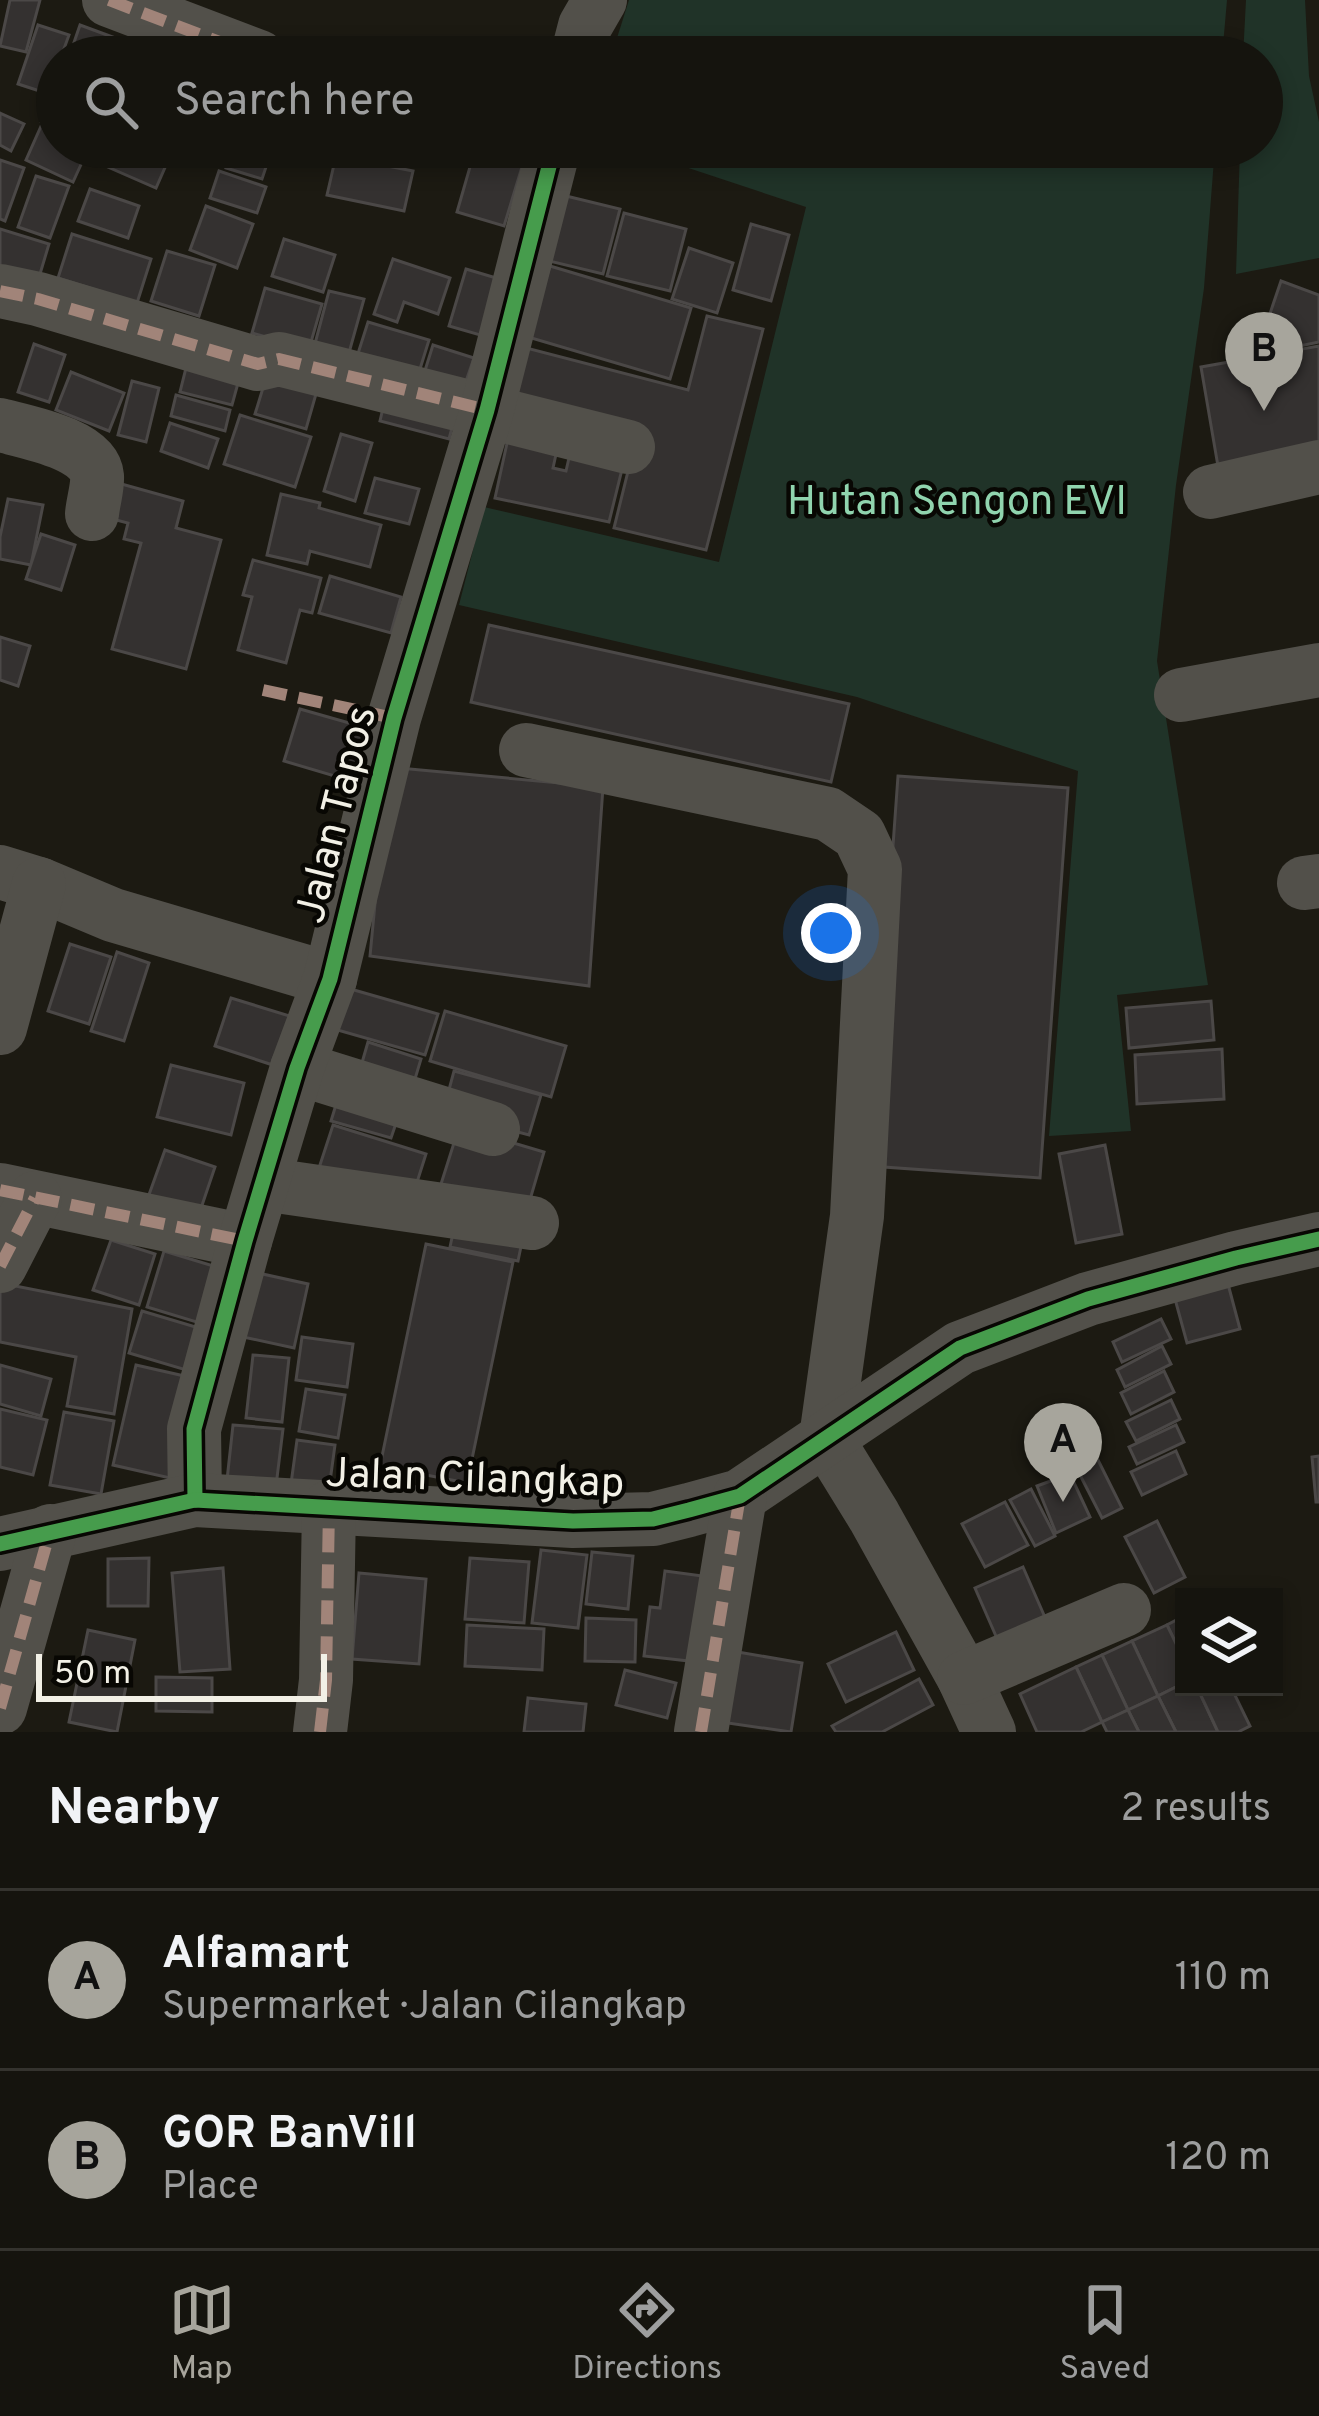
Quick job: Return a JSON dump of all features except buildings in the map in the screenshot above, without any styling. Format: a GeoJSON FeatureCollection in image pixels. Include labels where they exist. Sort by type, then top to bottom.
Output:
{"type":"FeatureCollection","features":[{"type":"Feature","properties":{"kind":"street"},"geometry":{"type":"LineString","coordinates":[[109,0],[204,36]]}},
{"type":"Feature","properties":{"kind":"street"},"geometry":{"type":"LineString","coordinates":[[582,36],[600,0]]}},
{"type":"Feature","properties":{"kind":"street","name":"Jalan Tapos"},"geometry":{"type":"LineString","coordinates":[[195,1499],[194,1429],[296,1068],[329,980],[394,718],[488,410],[548,168]]}},
{"type":"Feature","properties":{"kind":"street"},"geometry":{"type":"LineString","coordinates":[[0,290],[259,364],[279,359],[628,447]]}},
{"type":"Feature","properties":{"kind":"street"},"geometry":{"type":"LineString","coordinates":[[0,425],[77,449],[91,460],[97,474],[92,514]]}},
{"type":"Feature","properties":{"kind":"street"},"geometry":{"type":"LineString","coordinates":[[1210,492],[1319,467]]}},
{"type":"Feature","properties":{"kind":"street"},"geometry":{"type":"LineString","coordinates":[[1181,695],[1319,670]]}},
{"type":"Feature","properties":{"kind":"street"},"geometry":{"type":"LineString","coordinates":[[526,750],[828,814],[859,835],[875,869],[857,1216],[826,1438],[964,1678],[989,1732]]}},
{"type":"Feature","properties":{"kind":"street"},"geometry":{"type":"LineString","coordinates":[[0,1028],[19,878],[113,915],[329,980]]}},
{"type":"Feature","properties":{"kind":"street"},"geometry":{"type":"LineString","coordinates":[[296,1068],[493,1129]]}},
{"type":"Feature","properties":{"kind":"street"},"geometry":{"type":"LineString","coordinates":[[263,1184],[532,1223]]}},
{"type":"Feature","properties":{"kind":"street"},"geometry":{"type":"LineString","coordinates":[[0,1266],[18,1194],[245,1241]]}},
{"type":"Feature","properties":{"kind":"street","name":"Jalan Cilangkap"},"geometry":{"type":"LineString","coordinates":[[25,1537],[195,1499],[573,1521],[653,1519],[740,1496],[960,1348],[1088,1299],[1319,1239]]}},
{"type":"Feature","properties":{"kind":"street"},"geometry":{"type":"LineString","coordinates":[[701,1732],[740,1496]]}},
{"type":"Feature","properties":{"kind":"street"},"geometry":{"type":"LineString","coordinates":[[320,1732],[326,1680],[329,1508]]}},
{"type":"Feature","properties":{"kind":"street"},"geometry":{"type":"LineString","coordinates":[[0,1708],[25,1537]]}},
{"type":"Feature","properties":{"kind":"street"},"geometry":{"type":"LineString","coordinates":[[964,1678],[1124,1610]]}},
{"type":"Feature","properties":{"kind":"green space"},"geometry":{"type":"Polygon","coordinates":[[[629,0],[1227,0],[1224,36],[618,36],[629,0]]]}},
{"type":"Feature","properties":{"kind":"green space"},"geometry":{"type":"Polygon","coordinates":[[[1246,0],[1305,0],[1309,76],[1319,122],[1319,258],[1236,274],[1239,168],[1283,168],[1283,36],[1244,36],[1246,0]]]}},
{"type":"Feature","properties":{"kind":"green space","name":"Hutan Sengon EVI"},"geometry":{"type":"Polygon","coordinates":[[[688,168],[1213,168],[1204,288],[1157,661],[1208,985],[1117,995],[1131,1131],[1049,1136],[1078,771],[857,697],[459,605],[484,507],[719,562],[806,207],[688,168]]]}},
{"type":"Feature","properties":{"kind":"marked path"},"geometry":{"type":"LineString","coordinates":[[109,0],[204,36]]}},
{"type":"Feature","properties":{"kind":"marked path"},"geometry":{"type":"LineString","coordinates":[[0,291],[258,364],[279,359],[487,410]]}},
{"type":"Feature","properties":{"kind":"marked path"},"geometry":{"type":"LineString","coordinates":[[263,690],[394,718]]}},
{"type":"Feature","properties":{"kind":"marked path"},"geometry":{"type":"LineString","coordinates":[[0,1190],[245,1241]]}},
{"type":"Feature","properties":{"kind":"marked path"},"geometry":{"type":"LineString","coordinates":[[0,1266],[35,1198]]}},
{"type":"Feature","properties":{"kind":"marked path"},"geometry":{"type":"LineString","coordinates":[[701,1732],[740,1496]]}},
{"type":"Feature","properties":{"kind":"marked path"},"geometry":{"type":"LineString","coordinates":[[320,1732],[326,1680],[329,1507]]}},
{"type":"Feature","properties":{"kind":"marked path"},"geometry":{"type":"LineString","coordinates":[[0,1708],[50,1531]]}},
{"type":"Feature","properties":{"kind":"cycle path"},"geometry":{"type":"LineString","coordinates":[[195,1500],[194,1429],[297,1068],[330,979],[394,718],[487,410],[549,168]]}},
{"type":"Feature","properties":{"kind":"cycle path"},"geometry":{"type":"LineString","coordinates":[[0,1544],[195,1500],[573,1521],[653,1519],[740,1496],[960,1348],[1088,1299],[1319,1239]]}},
{"type":"Feature","properties":{"kind":"place","name":"GOR BanVill"},"geometry":{"type":"Point","coordinates":[1264,411]}},
{"type":"Feature","properties":{"kind":"place","name":"Alfamart"},"geometry":{"type":"Point","coordinates":[1063,1502]}}]}
